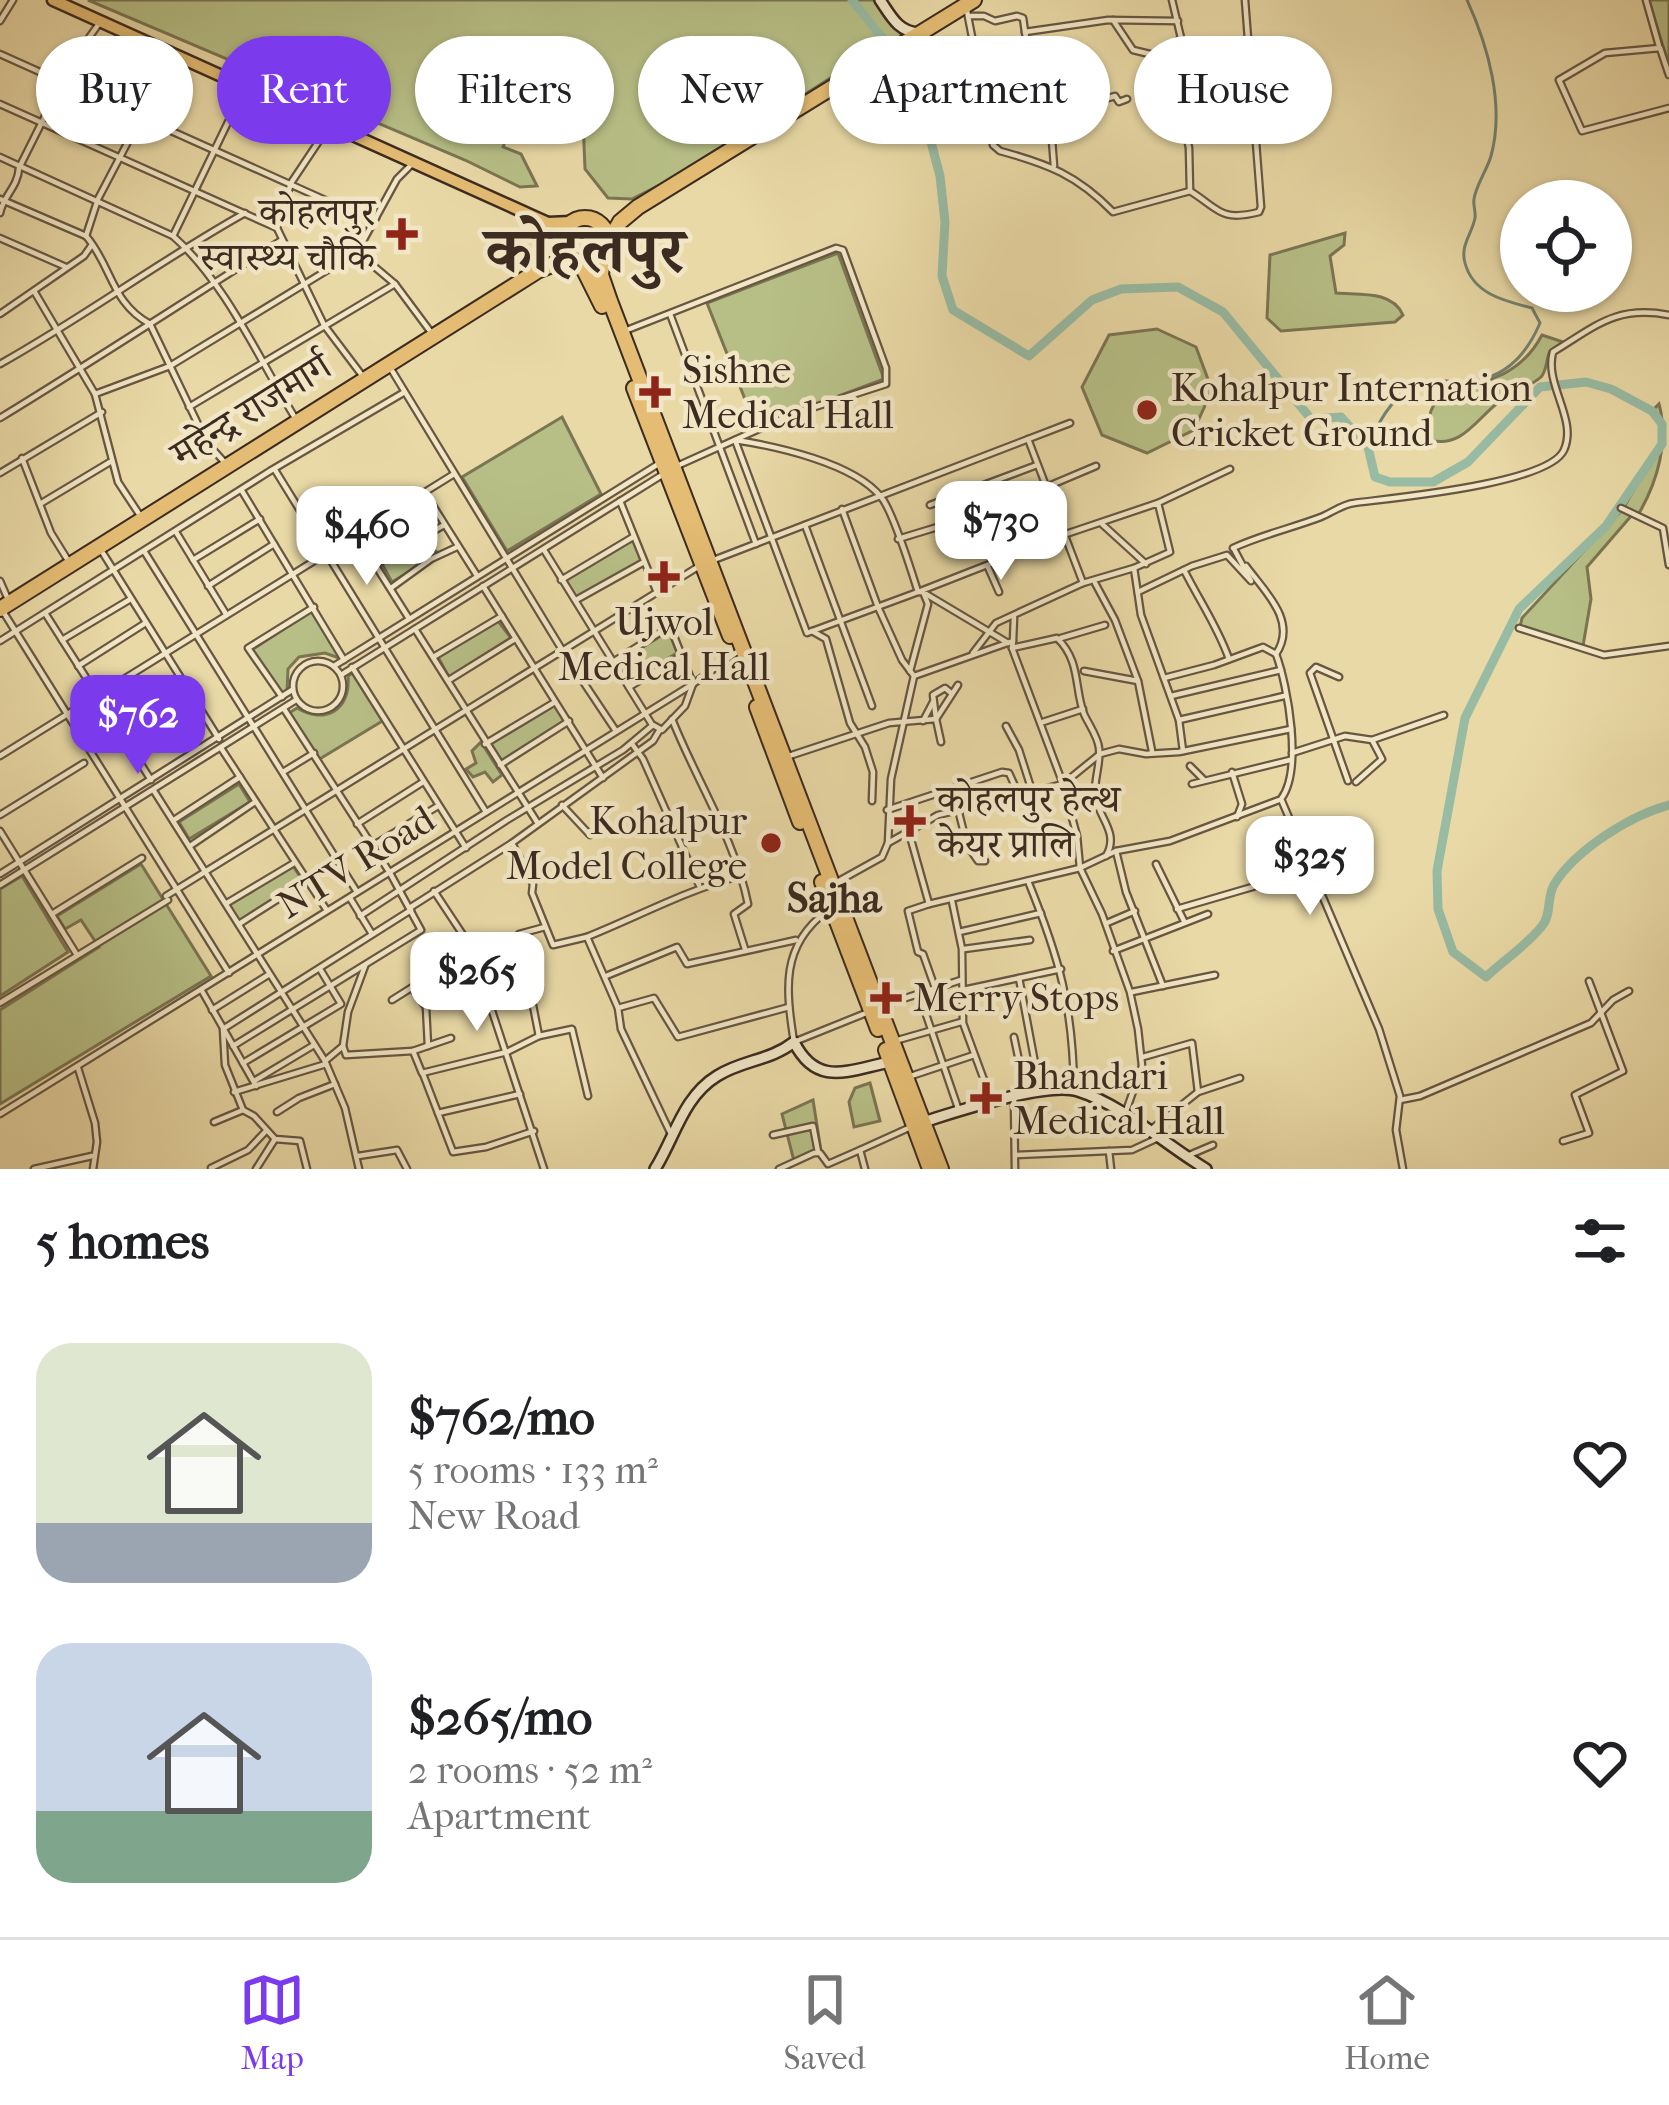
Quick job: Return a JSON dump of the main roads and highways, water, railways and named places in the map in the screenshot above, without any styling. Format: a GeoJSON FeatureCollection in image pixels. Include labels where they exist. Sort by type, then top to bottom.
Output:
{"type":"FeatureCollection","features":[{"type":"Feature","properties":{"kind":"highway"},"geometry":{"type":"LineString","coordinates":[[539,270],[556,263],[593,263],[620,222],[638,207],[970,7]]}},
{"type":"Feature","properties":{"kind":"highway"},"geometry":{"type":"LineString","coordinates":[[539,270],[571,222],[638,207]]}},
{"type":"Feature","properties":{"kind":"highway"},"geometry":{"type":"LineString","coordinates":[[593,219],[604,228],[601,275],[832,908],[893,1042],[930,1169]]}},
{"type":"Feature","properties":{"kind":"highway"},"geometry":{"type":"LineString","coordinates":[[562,240],[593,284],[669,465]]}},
{"type":"Feature","properties":{"kind":"highway","name":"महेन्द्र राजमार्ग"},"geometry":{"type":"LineString","coordinates":[[3,606],[539,270]]}},
{"type":"Feature","properties":{"kind":"highway"},"geometry":{"type":"LineString","coordinates":[[706,563],[786,757],[890,1062],[941,1169]]}},
{"type":"Feature","properties":{"kind":"main road"},"geometry":{"type":"LineString","coordinates":[[53,0],[548,224],[562,240]]}},
{"type":"Feature","properties":{"kind":"main road"},"geometry":{"type":"LineString","coordinates":[[548,224],[571,222]]}},
{"type":"Feature","properties":{"kind":"waterway"},"geometry":{"type":"LineString","coordinates":[[852,0],[917,89],[940,176],[945,222],[942,276],[953,310],[1029,356],[1092,300],[1121,289],[1178,287],[1223,312],[1311,419],[1341,417],[1368,447],[1375,477],[1390,482],[1433,482],[1468,462],[1540,387],[1586,382],[1611,389],[1652,411],[1662,424],[1662,444],[1606,526],[1519,609],[1465,718],[1437,871],[1438,909],[1453,952],[1486,977],[1542,926],[1552,888],[1577,858],[1622,825],[1669,805]]}},
{"type":"Feature","properties":{"kind":"waterway"},"geometry":{"type":"LineString","coordinates":[[1368,447],[1384,415],[1409,390],[1432,381],[1476,381],[1500,372],[1519,357],[1540,323],[1532,308],[1483,289],[1465,263],[1465,245],[1475,218],[1474,199],[1491,156],[1496,117],[1488,56],[1467,0]]}},
{"type":"Feature","properties":{"kind":"place","name":"कोहलपुर स्वास्थ्य चौकि"},"geometry":{"type":"Point","coordinates":[402,234]}},
{"type":"Feature","properties":{"kind":"place","name":"Sishne Medical Hall"},"geometry":{"type":"Point","coordinates":[655,392]}},
{"type":"Feature","properties":{"kind":"place","name":"Kohalpur Internation Cricket Ground"},"geometry":{"type":"Point","coordinates":[1147,410]}},
{"type":"Feature","properties":{"kind":"place","name":"Ujwol Medical Hall"},"geometry":{"type":"Point","coordinates":[664,577]}},
{"type":"Feature","properties":{"kind":"place","name":"कोहलपुर हेल्थ केयर प्रालि"},"geometry":{"type":"Point","coordinates":[910,821]}},
{"type":"Feature","properties":{"kind":"place","name":"Kohalpur Model College"},"geometry":{"type":"Point","coordinates":[771,843]}},
{"type":"Feature","properties":{"kind":"place","name":"Merry Stops"},"geometry":{"type":"Point","coordinates":[886,998]}},
{"type":"Feature","properties":{"kind":"place","name":"Bhandari Medical Hall"},"geometry":{"type":"Point","coordinates":[986,1098]}},
{"type":"Feature","properties":{"kind":"district","name":"कोहलपुर"},"geometry":{"type":"Point","coordinates":[585,251]}},
{"type":"Feature","properties":{"kind":"district","name":"Sajha"},"geometry":{"type":"Point","coordinates":[834,898]}}]}
